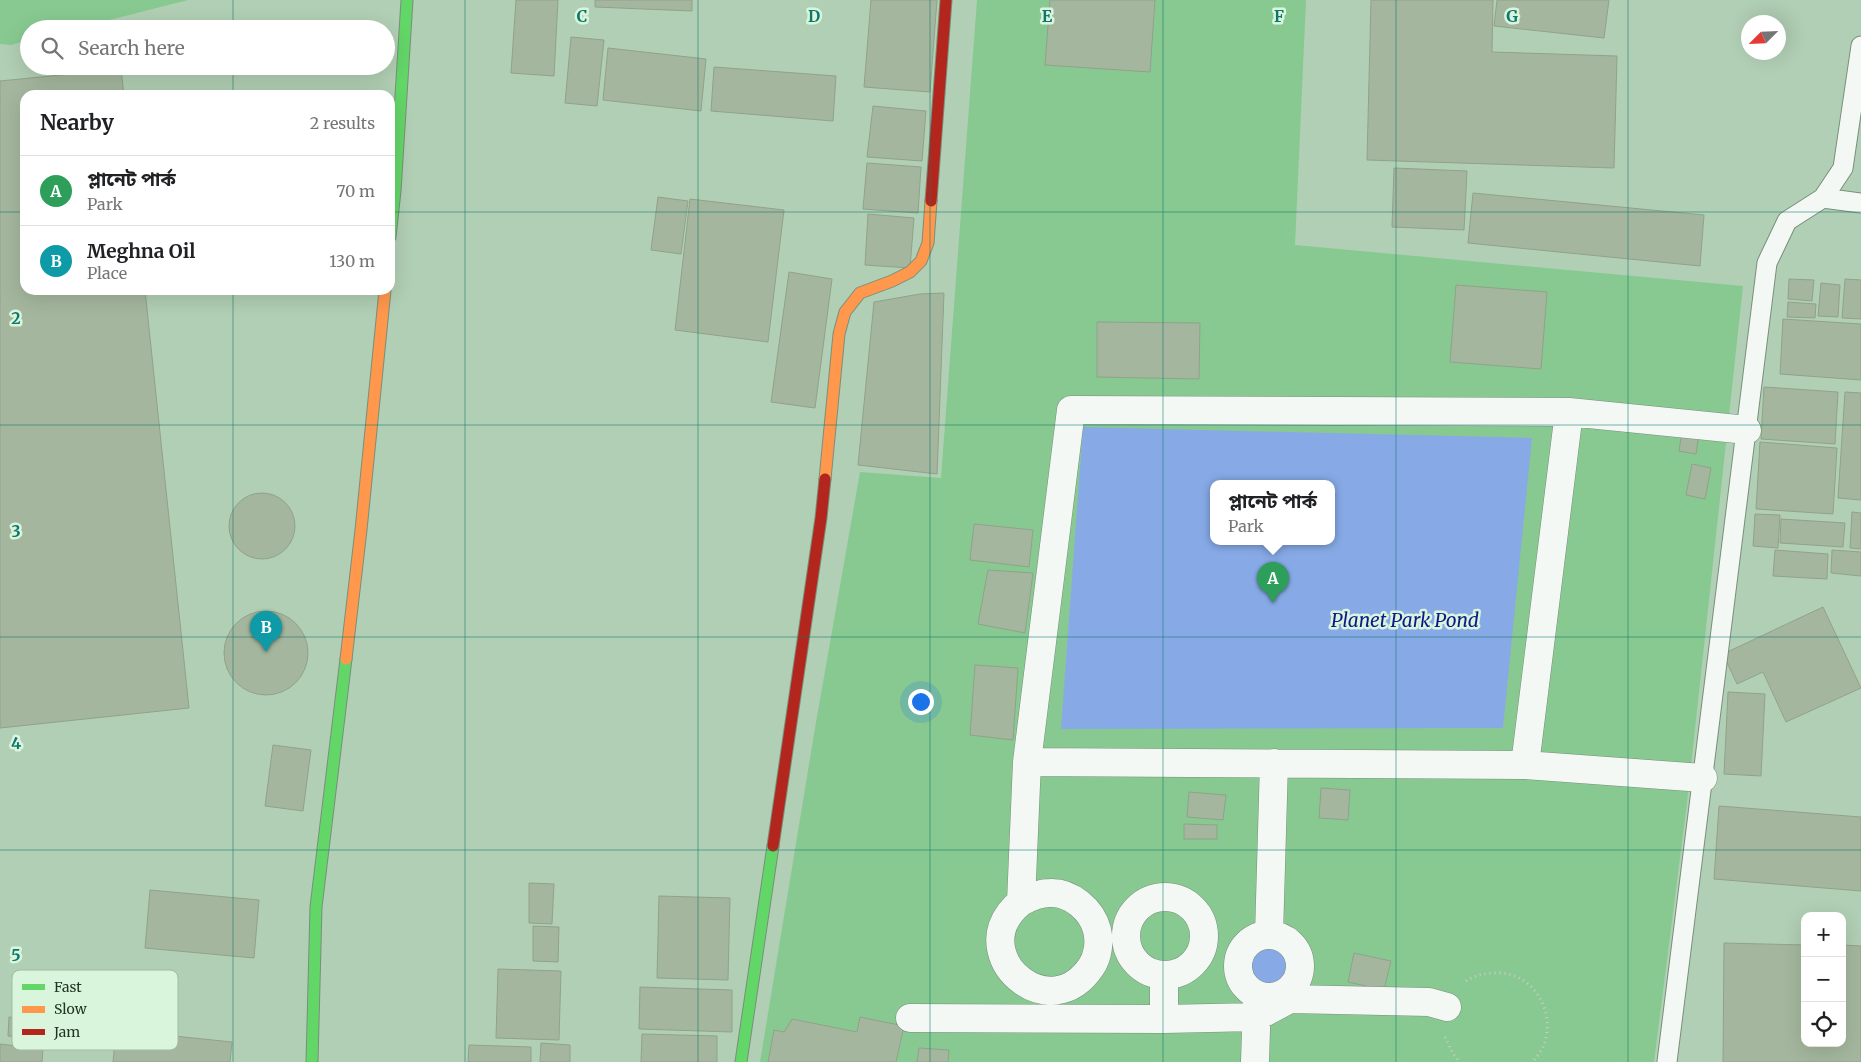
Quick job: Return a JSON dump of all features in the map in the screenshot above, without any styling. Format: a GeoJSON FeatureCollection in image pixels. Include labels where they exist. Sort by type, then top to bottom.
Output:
{"type":"FeatureCollection","features":[{"type":"Feature","properties":{"kind":"street"},"geometry":{"type":"LineString","coordinates":[[395,168],[407,0]]}},
{"type":"Feature","properties":{"kind":"street"},"geometry":{"type":"LineString","coordinates":[[741,1062],[821,518],[839,334],[845,312],[860,293],[910,272],[921,261],[928,243],[946,0]]}},
{"type":"Feature","properties":{"kind":"street"},"geometry":{"type":"LineString","coordinates":[[312,1062],[316,907],[361,530],[384,295]]}},
{"type":"Feature","properties":{"kind":"street"},"geometry":{"type":"LineString","coordinates":[[1021,902],[1027,762],[1071,410],[1569,412],[1747,430]]}},
{"type":"Feature","properties":{"kind":"street"},"geometry":{"type":"LineString","coordinates":[[1525,765],[1569,412]]}},
{"type":"Feature","properties":{"kind":"street"},"geometry":{"type":"LineString","coordinates":[[1027,762],[1525,765],[1703,778]]}},
{"type":"Feature","properties":{"kind":"street"},"geometry":{"type":"LineString","coordinates":[[1269,935],[1274,763]]}},
{"type":"Feature","properties":{"kind":"street"},"geometry":{"type":"LineString","coordinates":[[1051,892],[1067,896],[1080,904],[1091,916],[1098,931],[1098,947],[1094,963],[1085,976],[1072,985],[1056,990],[1040,990],[1025,984],[1013,974],[1004,960],[1001,944],[1003,928],[1009,913],[1021,902],[1035,895],[1051,892]]}},
{"type":"Feature","properties":{"kind":"street"},"geometry":{"type":"LineString","coordinates":[[1162,896],[1174,897],[1186,902],[1196,911],[1202,924],[1204,937],[1202,950],[1195,962],[1184,971],[1164,975],[1158,975],[1146,970],[1136,962],[1126,940],[1127,927],[1131,916],[1140,906],[1162,896]]}},
{"type":"Feature","properties":{"kind":"street"},"geometry":{"type":"LineString","coordinates":[[1091,916],[1131,916]]}},
{"type":"Feature","properties":{"kind":"street"},"geometry":{"type":"LineString","coordinates":[[1255,1062],[1256,1006],[1241,981],[1238,971],[1238,960],[1241,950],[1258,936],[1280,937],[1289,942],[1295,950],[1299,959],[1298,978],[1288,996]]}},
{"type":"Feature","properties":{"kind":"street"},"geometry":{"type":"LineString","coordinates":[[1164,975],[1164,1019]]}},
{"type":"Feature","properties":{"kind":"street"},"geometry":{"type":"LineString","coordinates":[[910,1018],[1164,1019],[1256,1006],[1288,996],[1429,1002],[1447,1007]]}},
{"type":"Feature","properties":{"kind":"lane"},"geometry":{"type":"LineString","coordinates":[[1667,1062],[1767,263],[1787,221],[1823,198],[1842,168],[1861,46]]}},
{"type":"Feature","properties":{"kind":"lane"},"geometry":{"type":"LineString","coordinates":[[1823,198],[1861,203]]}},
{"type":"Feature","properties":{"kind":"path"},"geometry":{"type":"LineString","coordinates":[[1520,978],[1535,989],[1544,1005],[1548,1022],[1546,1040],[1538,1056],[1532,1062]]}},
{"type":"Feature","properties":{"kind":"green space"},"geometry":{"type":"Polygon","coordinates":[[[0,0],[188,0],[109,20],[20,20],[20,42],[11,45],[0,44],[0,0]]]}},
{"type":"Feature","properties":{"kind":"green space"},"geometry":{"type":"Polygon","coordinates":[[[977,0],[1306,0],[1295,245],[1743,286],[1687,803],[1654,1062],[760,1062],[815,728],[860,472],[941,478],[977,0]]]}},
{"type":"Feature","properties":{"kind":"water","name":"Planet Park Pond"},"geometry":{"type":"Polygon","coordinates":[[[1083,427],[1532,438],[1503,728],[1061,729],[1083,427]]]}},
{"type":"Feature","properties":{"kind":"water"},"geometry":{"type":"Polygon","coordinates":[[[1264,945],[1272,945],[1284,951],[1290,967],[1284,983],[1272,989],[1264,989],[1252,983],[1246,971],[1246,963],[1252,951],[1264,945]]]}},
{"type":"Feature","properties":{"kind":"building"},"geometry":{"type":"Polygon","coordinates":[[[516,0],[558,0],[554,76],[511,73],[516,0]]]}},
{"type":"Feature","properties":{"kind":"building"},"geometry":{"type":"Polygon","coordinates":[[[595,0],[692,0],[692,11],[595,7],[595,0]]]}},
{"type":"Feature","properties":{"kind":"building"},"geometry":{"type":"Polygon","coordinates":[[[871,0],[937,0],[930,92],[864,87],[871,0]]]}},
{"type":"Feature","properties":{"kind":"building"},"geometry":{"type":"Polygon","coordinates":[[[1050,0],[1155,0],[1150,72],[1045,65],[1050,0]]]}},
{"type":"Feature","properties":{"kind":"building"},"geometry":{"type":"Polygon","coordinates":[[[1371,0],[1493,0],[1492,52],[1617,56],[1614,168],[1367,160],[1371,0]]]}},
{"type":"Feature","properties":{"kind":"building"},"geometry":{"type":"Polygon","coordinates":[[[1497,0],[1609,0],[1604,38],[1494,26],[1497,0]]]}},
{"type":"Feature","properties":{"kind":"building"},"geometry":{"type":"Polygon","coordinates":[[[571,37],[604,40],[597,106],[565,103],[571,37]]]}},
{"type":"Feature","properties":{"kind":"building"},"geometry":{"type":"Polygon","coordinates":[[[608,48],[706,59],[701,111],[603,100],[608,48]]]}},
{"type":"Feature","properties":{"kind":"building"},"geometry":{"type":"Polygon","coordinates":[[[714,67],[836,76],[833,121],[711,111],[714,67]]]}},
{"type":"Feature","properties":{"kind":"building"},"geometry":{"type":"Polygon","coordinates":[[[60,75],[122,75],[123,90],[20,90],[20,295],[146,295],[189,708],[0,728],[0,81],[60,75]]]}},
{"type":"Feature","properties":{"kind":"building"},"geometry":{"type":"Polygon","coordinates":[[[873,106],[926,111],[922,161],[867,157],[873,106]]]}},
{"type":"Feature","properties":{"kind":"building"},"geometry":{"type":"Polygon","coordinates":[[[867,163],[921,167],[918,213],[863,209],[867,163]]]}},
{"type":"Feature","properties":{"kind":"building"},"geometry":{"type":"Polygon","coordinates":[[[1394,168],[1467,171],[1464,230],[1392,227],[1394,168]]]}},
{"type":"Feature","properties":{"kind":"building"},"geometry":{"type":"Polygon","coordinates":[[[1473,193],[1704,215],[1700,266],[1468,243],[1473,193]]]}},
{"type":"Feature","properties":{"kind":"building"},"geometry":{"type":"Polygon","coordinates":[[[658,197],[688,201],[681,254],[651,250],[658,197]]]}},
{"type":"Feature","properties":{"kind":"building"},"geometry":{"type":"Polygon","coordinates":[[[690,199],[784,210],[768,342],[675,330],[690,199]]]}},
{"type":"Feature","properties":{"kind":"building"},"geometry":{"type":"Polygon","coordinates":[[[868,214],[914,218],[910,268],[865,265],[868,214]]]}},
{"type":"Feature","properties":{"kind":"building"},"geometry":{"type":"Polygon","coordinates":[[[789,272],[832,279],[815,408],[771,402],[789,272]]]}},
{"type":"Feature","properties":{"kind":"building"},"geometry":{"type":"Polygon","coordinates":[[[1789,279],[1814,280],[1812,301],[1788,299],[1789,279]]]}},
{"type":"Feature","properties":{"kind":"building"},"geometry":{"type":"Polygon","coordinates":[[[1845,279],[1861,280],[1861,319],[1842,318],[1845,279]]]}},
{"type":"Feature","properties":{"kind":"building"},"geometry":{"type":"Polygon","coordinates":[[[1821,283],[1840,285],[1838,317],[1818,316],[1821,283]]]}},
{"type":"Feature","properties":{"kind":"building"},"geometry":{"type":"Polygon","coordinates":[[[1456,285],[1547,292],[1541,369],[1450,362],[1456,285]]]}},
{"type":"Feature","properties":{"kind":"building"},"geometry":{"type":"Polygon","coordinates":[[[944,293],[937,474],[858,465],[874,302],[920,294],[944,293]]]}},
{"type":"Feature","properties":{"kind":"building"},"geometry":{"type":"Polygon","coordinates":[[[1788,302],[1816,304],[1815,318],[1787,317],[1788,302]]]}},
{"type":"Feature","properties":{"kind":"building"},"geometry":{"type":"Polygon","coordinates":[[[1783,319],[1861,324],[1861,380],[1780,374],[1783,319]]]}},
{"type":"Feature","properties":{"kind":"building"},"geometry":{"type":"Polygon","coordinates":[[[1097,322],[1200,323],[1199,379],[1097,377],[1097,322]]]}},
{"type":"Feature","properties":{"kind":"building"},"geometry":{"type":"Polygon","coordinates":[[[1764,387],[1838,392],[1835,444],[1761,439],[1764,387]]]}},
{"type":"Feature","properties":{"kind":"building"},"geometry":{"type":"Polygon","coordinates":[[[1845,392],[1861,393],[1861,500],[1838,498],[1845,392]]]}},
{"type":"Feature","properties":{"kind":"building"},"geometry":{"type":"Polygon","coordinates":[[[1682,431],[1699,434],[1696,454],[1679,451],[1682,431]]]}},
{"type":"Feature","properties":{"kind":"building"},"geometry":{"type":"Polygon","coordinates":[[[1760,442],[1837,448],[1833,514],[1756,509],[1760,442]]]}},
{"type":"Feature","properties":{"kind":"building"},"geometry":{"type":"Polygon","coordinates":[[[1692,464],[1711,468],[1705,499],[1686,495],[1692,464]]]}},
{"type":"Feature","properties":{"kind":"building"},"geometry":{"type":"Polygon","coordinates":[[[256,493],[268,493],[280,498],[290,508],[295,520],[293,539],[280,554],[268,559],[256,559],[244,554],[234,544],[229,532],[229,520],[234,508],[244,498],[256,493]]]}},
{"type":"Feature","properties":{"kind":"building"},"geometry":{"type":"Polygon","coordinates":[[[1852,512],[1861,513],[1861,549],[1850,548],[1852,512]]]}},
{"type":"Feature","properties":{"kind":"building"},"geometry":{"type":"Polygon","coordinates":[[[1755,514],[1780,515],[1778,548],[1753,546],[1755,514]]]}},
{"type":"Feature","properties":{"kind":"building"},"geometry":{"type":"Polygon","coordinates":[[[1781,519],[1845,523],[1843,547],[1780,543],[1781,519]]]}},
{"type":"Feature","properties":{"kind":"building"},"geometry":{"type":"Polygon","coordinates":[[[974,524],[1033,530],[1029,567],[970,560],[974,524]]]}},
{"type":"Feature","properties":{"kind":"building"},"geometry":{"type":"Polygon","coordinates":[[[1775,550],[1828,554],[1827,579],[1773,576],[1775,550]]]}},
{"type":"Feature","properties":{"kind":"building"},"geometry":{"type":"Polygon","coordinates":[[[1832,550],[1861,552],[1861,576],[1831,573],[1832,550]]]}},
{"type":"Feature","properties":{"kind":"building"},"geometry":{"type":"Polygon","coordinates":[[[988,570],[1033,573],[1025,633],[978,624],[988,570]]]}},
{"type":"Feature","properties":{"kind":"building"},"geometry":{"type":"Polygon","coordinates":[[[1823,607],[1861,688],[1786,722],[1763,672],[1737,684],[1723,654],[1823,607]]]}},
{"type":"Feature","properties":{"kind":"building"},"geometry":{"type":"Polygon","coordinates":[[[266,611],[289,618],[301,630],[308,653],[301,676],[289,688],[266,695],[243,688],[231,676],[224,653],[231,630],[243,618],[266,611]]]}},
{"type":"Feature","properties":{"kind":"building"},"geometry":{"type":"Polygon","coordinates":[[[975,665],[1018,668],[1013,740],[970,735],[975,665]]]}},
{"type":"Feature","properties":{"kind":"building"},"geometry":{"type":"Polygon","coordinates":[[[1728,692],[1765,694],[1761,776],[1724,774],[1728,692]]]}},
{"type":"Feature","properties":{"kind":"building"},"geometry":{"type":"Polygon","coordinates":[[[273,745],[311,750],[303,811],[265,806],[273,745]]]}},
{"type":"Feature","properties":{"kind":"building"},"geometry":{"type":"Polygon","coordinates":[[[1321,788],[1350,790],[1348,820],[1319,818],[1321,788]]]}},
{"type":"Feature","properties":{"kind":"building"},"geometry":{"type":"Polygon","coordinates":[[[1189,792],[1226,795],[1223,820],[1187,817],[1189,792]]]}},
{"type":"Feature","properties":{"kind":"building"},"geometry":{"type":"Polygon","coordinates":[[[1719,806],[1861,817],[1861,891],[1714,879],[1719,806]]]}},
{"type":"Feature","properties":{"kind":"building"},"geometry":{"type":"Polygon","coordinates":[[[1184,824],[1217,825],[1217,839],[1184,839],[1184,824]]]}},
{"type":"Feature","properties":{"kind":"building"},"geometry":{"type":"Polygon","coordinates":[[[529,883],[554,884],[552,924],[529,923],[529,883]]]}},
{"type":"Feature","properties":{"kind":"building"},"geometry":{"type":"Polygon","coordinates":[[[150,890],[259,900],[254,958],[145,948],[150,890]]]}},
{"type":"Feature","properties":{"kind":"building"},"geometry":{"type":"Polygon","coordinates":[[[659,896],[730,898],[728,980],[657,978],[659,896]]]}},
{"type":"Feature","properties":{"kind":"building"},"geometry":{"type":"Polygon","coordinates":[[[533,926],[559,927],[558,962],[533,961],[533,926]]]}},
{"type":"Feature","properties":{"kind":"building"},"geometry":{"type":"Polygon","coordinates":[[[1724,943],[1801,945],[1801,1047],[1846,1047],[1846,945],[1861,946],[1861,1062],[1723,1062],[1724,943]]]}},
{"type":"Feature","properties":{"kind":"building"},"geometry":{"type":"Polygon","coordinates":[[[1354,953],[1391,961],[1384,990],[1348,982],[1354,953]]]}},
{"type":"Feature","properties":{"kind":"building"},"geometry":{"type":"Polygon","coordinates":[[[498,969],[561,971],[559,1040],[496,1038],[498,969]]]}},
{"type":"Feature","properties":{"kind":"building"},"geometry":{"type":"Polygon","coordinates":[[[640,987],[732,990],[732,1032],[639,1029],[640,987]]]}},
{"type":"Feature","properties":{"kind":"building"},"geometry":{"type":"Polygon","coordinates":[[[9,1017],[12,1017],[12,1036],[8,1036],[9,1017]]]}},
{"type":"Feature","properties":{"kind":"building"},"geometry":{"type":"Polygon","coordinates":[[[860,1017],[904,1026],[896,1062],[768,1062],[774,1030],[784,1032],[792,1019],[857,1032],[860,1017]]]}},
{"type":"Feature","properties":{"kind":"building"},"geometry":{"type":"Polygon","coordinates":[[[642,1034],[717,1036],[717,1062],[641,1062],[642,1034]]]}},
{"type":"Feature","properties":{"kind":"building"},"geometry":{"type":"Polygon","coordinates":[[[178,1036],[232,1042],[230,1062],[113,1062],[114,1050],[178,1050],[178,1036]]]}},
{"type":"Feature","properties":{"kind":"building"},"geometry":{"type":"Polygon","coordinates":[[[541,1043],[570,1045],[570,1062],[540,1062],[541,1043]]]}},
{"type":"Feature","properties":{"kind":"building"},"geometry":{"type":"Polygon","coordinates":[[[0,1044],[12,1045],[12,1050],[43,1050],[42,1062],[0,1062],[0,1044]]]}},
{"type":"Feature","properties":{"kind":"building"},"geometry":{"type":"Polygon","coordinates":[[[469,1045],[531,1047],[531,1062],[468,1062],[469,1045]]]}},
{"type":"Feature","properties":{"kind":"building"},"geometry":{"type":"Polygon","coordinates":[[[919,1048],[949,1050],[948,1062],[917,1062],[919,1048]]]}},
{"type":"Feature","properties":{"kind":"traffic: fast"},"geometry":{"type":"LineString","coordinates":[[395,191],[407,0]]}},
{"type":"Feature","properties":{"kind":"traffic: fast"},"geometry":{"type":"LineString","coordinates":[[312,1062],[316,907],[346,659]]}},
{"type":"Feature","properties":{"kind":"traffic: fast"},"geometry":{"type":"LineString","coordinates":[[741,1062],[773,846]]}},
{"type":"Feature","properties":{"kind":"traffic: slow"},"geometry":{"type":"LineString","coordinates":[[825,479],[839,334],[845,312],[860,293],[910,272],[921,261],[928,243],[931,201]]}},
{"type":"Feature","properties":{"kind":"traffic: slow"},"geometry":{"type":"LineString","coordinates":[[346,659],[384,295]]}},
{"type":"Feature","properties":{"kind":"traffic: jam"},"geometry":{"type":"LineString","coordinates":[[931,201],[946,0]]}},
{"type":"Feature","properties":{"kind":"traffic: jam"},"geometry":{"type":"LineString","coordinates":[[773,846],[821,518],[825,479]]}},
{"type":"Feature","properties":{"kind":"place","name":"প্লানেট পার্ক"},"geometry":{"type":"Point","coordinates":[1273,603]}},
{"type":"Feature","properties":{"kind":"place","name":"Meghna Oil"},"geometry":{"type":"Point","coordinates":[266,652]}}]}
